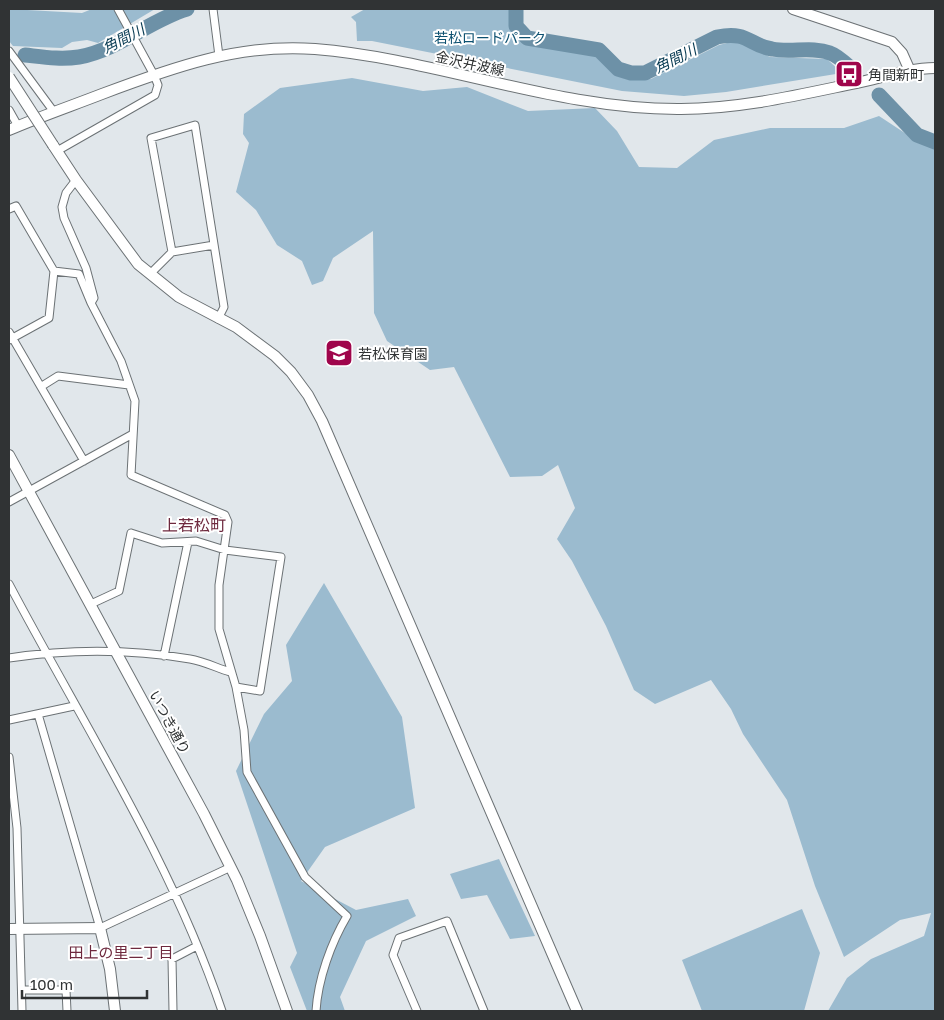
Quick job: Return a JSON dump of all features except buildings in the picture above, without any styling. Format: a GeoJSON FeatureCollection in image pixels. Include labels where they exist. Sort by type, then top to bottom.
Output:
{"type":"FeatureCollection","features":[{"type":"Feature","properties":{"kind":"street"},"geometry":{"type":"LineString","coordinates":[[55,148],[155,95],[158,85],[154,74],[118,9]]}},
{"type":"Feature","properties":{"kind":"street"},"geometry":{"type":"LineString","coordinates":[[213,9],[219,56]]}},
{"type":"Feature","properties":{"kind":"street"},"geometry":{"type":"LineString","coordinates":[[793,9],[892,42],[902,53],[910,72]]}},
{"type":"Feature","properties":{"kind":"street","name":"金沢井波線"},"geometry":{"type":"LineString","coordinates":[[13,128],[154,74],[219,56],[271,49],[334,51],[626,107],[681,109],[725,107],[775,100],[935,68]]}},
{"type":"Feature","properties":{"kind":"street"},"geometry":{"type":"LineString","coordinates":[[9,51],[54,112]]}},
{"type":"Feature","properties":{"kind":"street"},"geometry":{"type":"LineString","coordinates":[[9,77],[76,180],[138,264],[179,297],[253,338],[280,362],[308,395],[322,421],[577,1011]]}},
{"type":"Feature","properties":{"kind":"street"},"geometry":{"type":"LineString","coordinates":[[9,110],[13,128]]}},
{"type":"Feature","properties":{"kind":"street"},"geometry":{"type":"LineString","coordinates":[[172,252],[151,138],[195,125],[224,307],[218,319]]}},
{"type":"Feature","properties":{"kind":"street"},"geometry":{"type":"LineString","coordinates":[[76,180],[66,193],[62,207],[64,218],[86,268],[94,298],[91,304]]}},
{"type":"Feature","properties":{"kind":"street"},"geometry":{"type":"LineString","coordinates":[[9,209],[16,206],[54,271],[49,318],[10,336],[42,386],[84,460]]}},
{"type":"Feature","properties":{"kind":"street"},"geometry":{"type":"LineString","coordinates":[[150,274],[172,252],[214,245]]}},
{"type":"Feature","properties":{"kind":"street"},"geometry":{"type":"LineString","coordinates":[[54,271],[79,274],[91,304],[121,361],[135,401],[131,435],[131,475],[225,515],[228,522],[219,586],[219,629],[230,672],[236,687],[244,730],[248,772],[305,877],[347,916],[336,934],[317,996],[316,1011]]}},
{"type":"Feature","properties":{"kind":"street"},"geometry":{"type":"LineString","coordinates":[[42,386],[58,376],[129,385]]}},
{"type":"Feature","properties":{"kind":"street"},"geometry":{"type":"LineString","coordinates":[[9,502],[131,435]]}},
{"type":"Feature","properties":{"kind":"street","name":"いつき通り"},"geometry":{"type":"LineString","coordinates":[[9,455],[91,604],[231,867],[260,936],[287,1011]]}},
{"type":"Feature","properties":{"kind":"street"},"geometry":{"type":"LineString","coordinates":[[91,604],[119,591],[131,533],[162,543],[196,541],[225,550],[281,557],[260,691],[236,687]]}},
{"type":"Feature","properties":{"kind":"street"},"geometry":{"type":"LineString","coordinates":[[164,656],[188,542]]}},
{"type":"Feature","properties":{"kind":"street"},"geometry":{"type":"LineString","coordinates":[[9,584],[74,706],[146,834],[175,893],[222,1011]]}},
{"type":"Feature","properties":{"kind":"street"},"geometry":{"type":"LineString","coordinates":[[9,658],[45,652],[116,652],[191,659],[230,672]]}},
{"type":"Feature","properties":{"kind":"street"},"geometry":{"type":"LineString","coordinates":[[9,720],[74,706]]}},
{"type":"Feature","properties":{"kind":"street"},"geometry":{"type":"LineString","coordinates":[[38,714],[100,928],[110,969],[115,1011]]}},
{"type":"Feature","properties":{"kind":"street"},"geometry":{"type":"LineString","coordinates":[[9,757],[17,828],[22,1011]]}},
{"type":"Feature","properties":{"kind":"street"},"geometry":{"type":"LineString","coordinates":[[9,929],[100,928],[231,867]]}},
{"type":"Feature","properties":{"kind":"street"},"geometry":{"type":"LineString","coordinates":[[417,1011],[393,955],[399,938],[447,920],[484,1011]]}},
{"type":"Feature","properties":{"kind":"street"},"geometry":{"type":"LineString","coordinates":[[173,1011],[172,959],[197,946]]}},
{"type":"Feature","properties":{"kind":"street"},"geometry":{"type":"LineString","coordinates":[[22,990],[66,990],[66,1011]]}},
{"type":"Feature","properties":{"kind":"green space"},"geometry":{"type":"Polygon","coordinates":[[[9,9],[82,13],[92,9],[155,9],[98,43],[87,40],[72,42],[62,48],[13,46],[9,41],[9,9]]]}},
{"type":"Feature","properties":{"kind":"green space","name":"若松ロードパーク"},"geometry":{"type":"Polygon","coordinates":[[[365,9],[516,9],[516,26],[527,38],[594,55],[618,76],[633,80],[651,79],[719,45],[731,42],[745,44],[770,57],[827,59],[842,73],[726,92],[684,96],[622,91],[372,41],[357,41],[356,22],[351,17],[365,9]]]}},
{"type":"Feature","properties":{"kind":"green space"},"geometry":{"type":"Polygon","coordinates":[[[352,78],[423,91],[467,87],[528,111],[595,108],[617,131],[639,167],[677,168],[714,140],[770,128],[844,128],[879,116],[917,141],[935,146],[935,1011],[828,1011],[847,978],[871,959],[924,936],[931,913],[900,920],[844,957],[815,886],[787,800],[743,734],[731,709],[711,680],[655,704],[634,690],[606,626],[572,561],[557,539],[575,508],[558,465],[542,476],[510,477],[454,367],[430,370],[387,341],[374,313],[373,231],[333,258],[323,281],[312,285],[302,261],[277,245],[256,210],[236,192],[249,143],[243,134],[244,114],[280,88],[352,78]]]}},
{"type":"Feature","properties":{"kind":"green space"},"geometry":{"type":"Polygon","coordinates":[[[324,583],[402,717],[415,808],[325,847],[301,881],[356,910],[408,899],[416,916],[366,941],[340,997],[345,1011],[307,1011],[290,967],[297,953],[236,771],[264,714],[292,681],[286,645],[324,583]]]}},
{"type":"Feature","properties":{"kind":"green space"},"geometry":{"type":"Polygon","coordinates":[[[499,859],[535,936],[510,939],[487,895],[461,899],[450,874],[499,859]]]}},
{"type":"Feature","properties":{"kind":"green space"},"geometry":{"type":"Polygon","coordinates":[[[802,909],[820,953],[804,1011],[702,1011],[682,960],[802,909]]]}},
{"type":"Feature","properties":{"kind":"waterway","name":"角間川"},"geometry":{"type":"LineString","coordinates":[[25,55],[52,58],[79,57],[121,42],[160,20],[187,9]]}},
{"type":"Feature","properties":{"kind":"waterway","name":"角間川"},"geometry":{"type":"LineString","coordinates":[[516,9],[516,26],[527,38],[599,50],[618,69],[631,73],[645,73],[717,37],[728,36],[742,37],[772,49],[823,51],[837,56],[855,72]]}},
{"type":"Feature","properties":{"kind":"waterway","name":"角間川"},"geometry":{"type":"LineString","coordinates":[[879,95],[917,135],[935,142]]}},
{"type":"Feature","properties":{"kind":"place","name":"角間新町"},"geometry":{"type":"Point","coordinates":[849,74]}},
{"type":"Feature","properties":{"kind":"place","name":"若松保育園"},"geometry":{"type":"Point","coordinates":[339,353]}},
{"type":"Feature","properties":{"kind":"district","name":"上若松町"},"geometry":{"type":"Point","coordinates":[194,525]}},
{"type":"Feature","properties":{"kind":"district","name":"田上の里二丁目"},"geometry":{"type":"Point","coordinates":[121,952]}}]}
